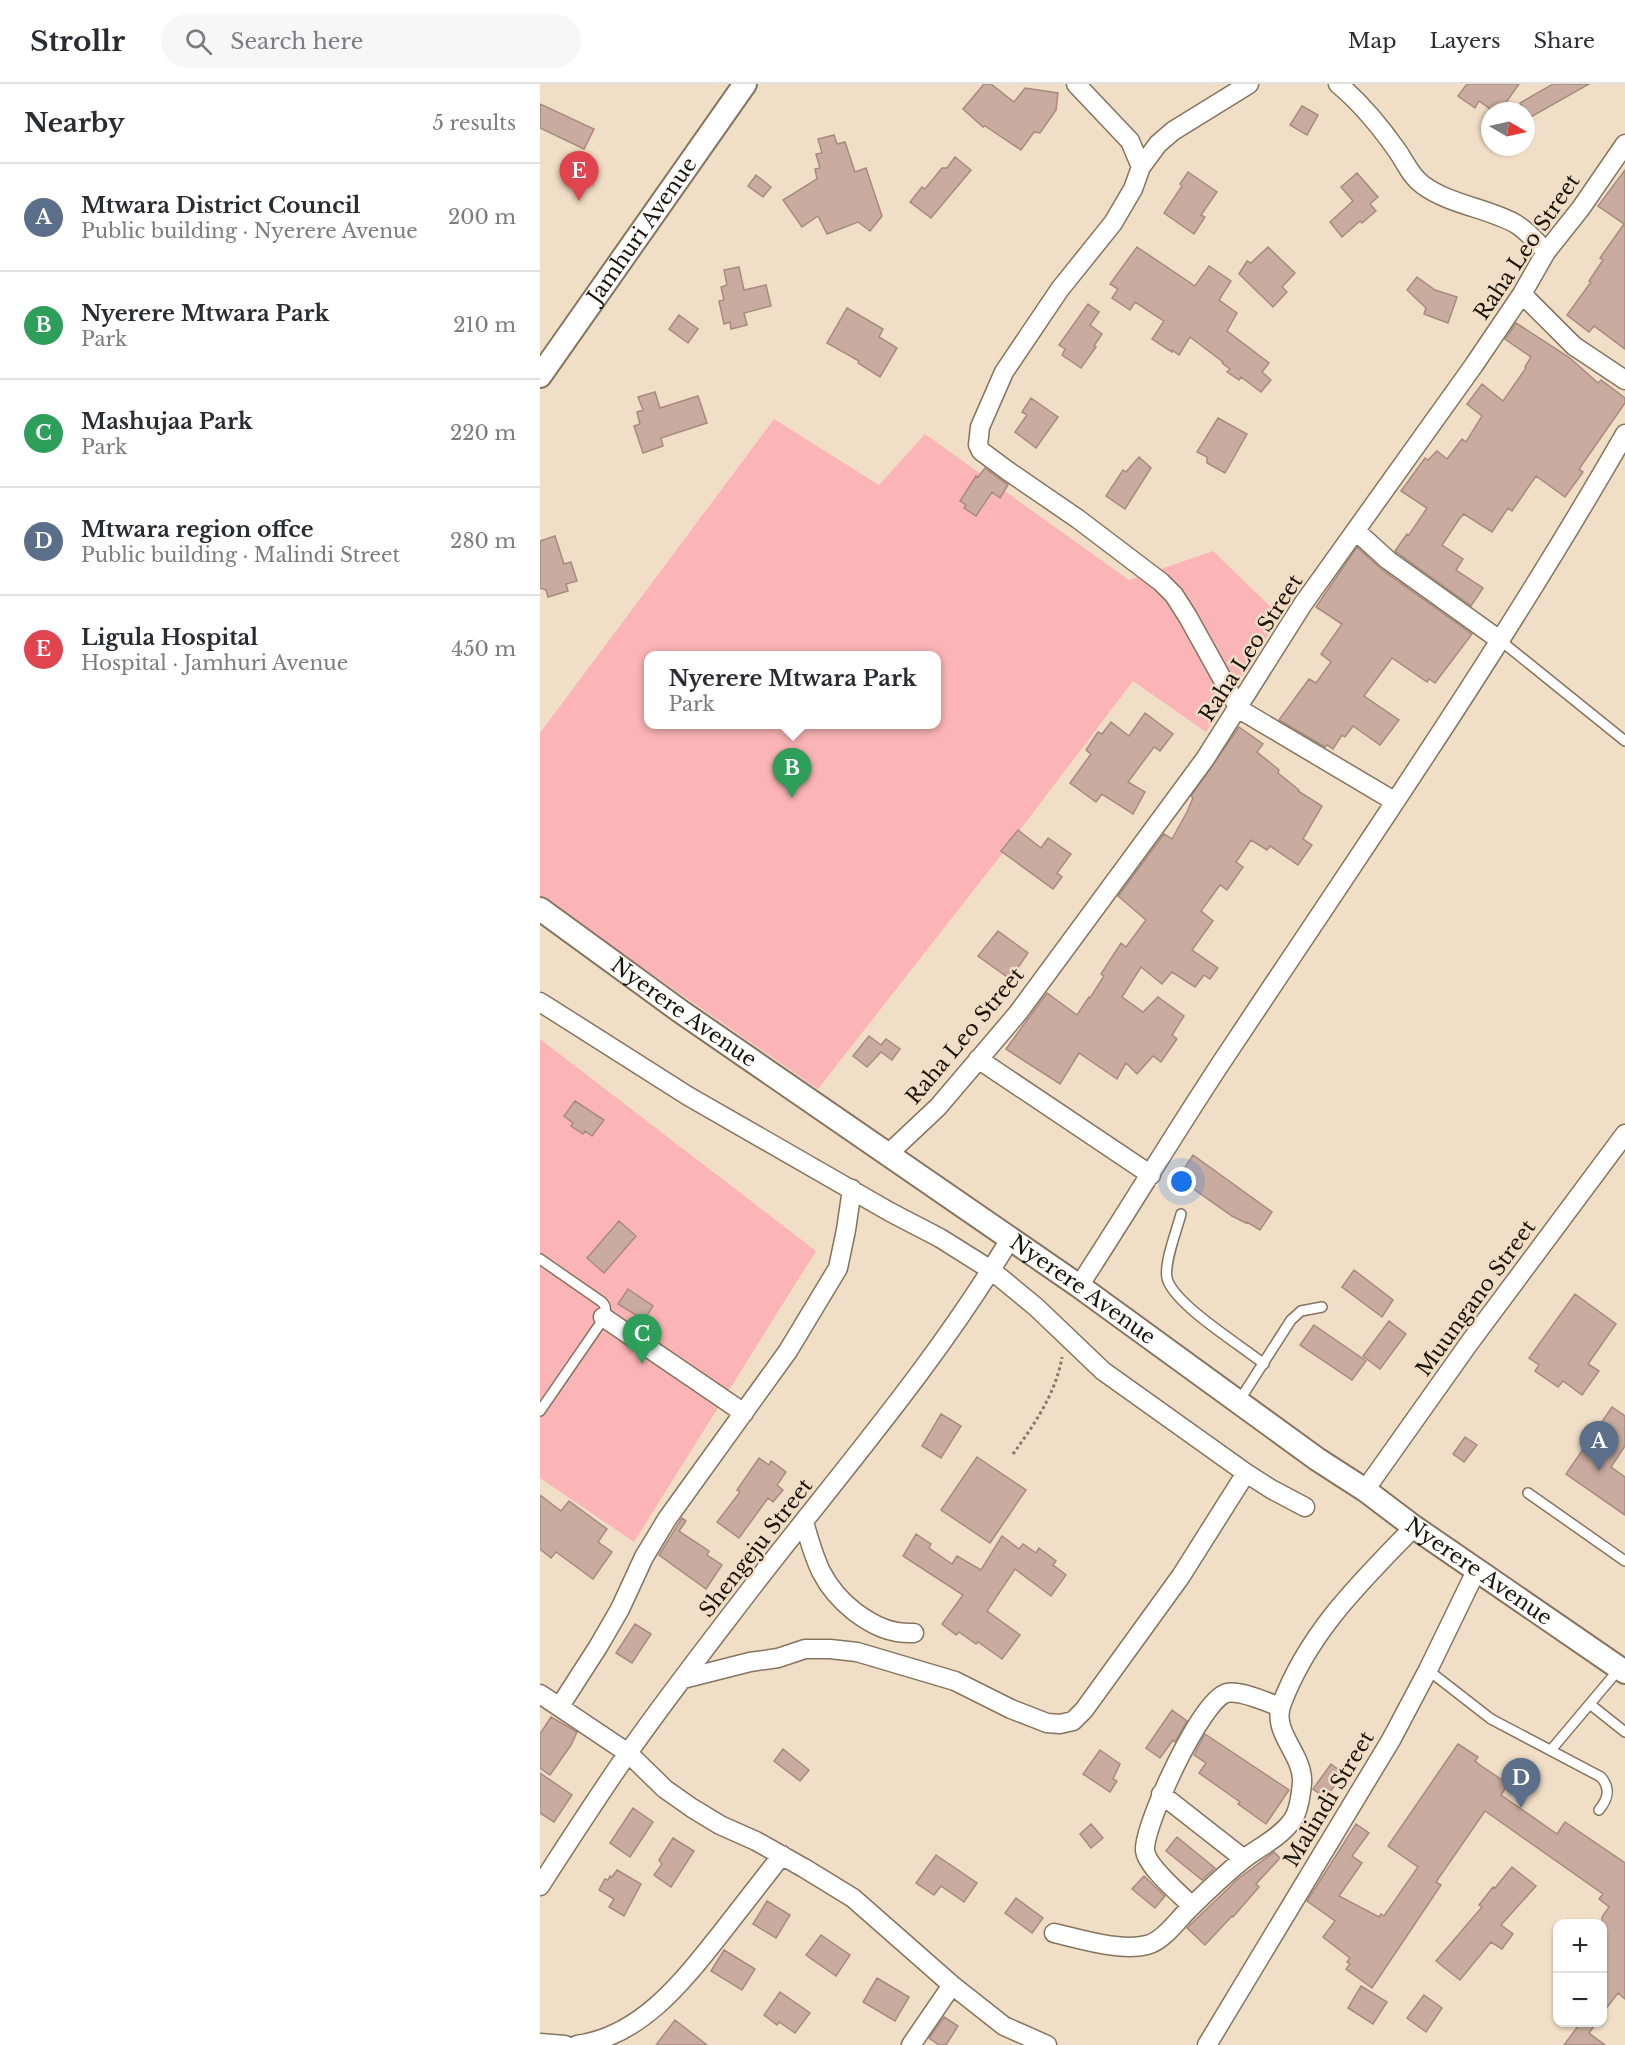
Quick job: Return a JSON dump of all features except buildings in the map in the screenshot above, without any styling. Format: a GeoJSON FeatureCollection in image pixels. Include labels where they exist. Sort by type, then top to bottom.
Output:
{"type":"FeatureCollection","features":[{"type":"Feature","properties":{"kind":"street","name":"Jamhuri Avenue"},"geometry":{"type":"LineString","coordinates":[[540,376],[745,84]]}},
{"type":"Feature","properties":{"kind":"street"},"geometry":{"type":"LineString","coordinates":[[1076,84],[1130,141],[1142,167]]}},
{"type":"Feature","properties":{"kind":"street"},"geometry":{"type":"LineString","coordinates":[[1249,84],[1173,131],[1158,144],[1142,167],[1133,189],[1113,223],[1060,289],[1004,372],[980,427],[978,445],[981,451],[1078,519],[1161,582],[1174,595],[1239,709],[1394,801]]}},
{"type":"Feature","properties":{"kind":"street"},"geometry":{"type":"LineString","coordinates":[[1338,84],[1368,112],[1412,175],[1422,185],[1436,194],[1516,224],[1546,252]]}},
{"type":"Feature","properties":{"kind":"street","name":"Raha Leo Street"},"geometry":{"type":"LineString","coordinates":[[887,1155],[938,1107],[1024,1004],[1205,759],[1239,709],[1303,604],[1522,294],[1546,252],[1581,208],[1625,144]]}},
{"type":"Feature","properties":{"kind":"street"},"geometry":{"type":"LineString","coordinates":[[1522,294],[1574,346],[1625,380]]}},
{"type":"Feature","properties":{"kind":"street"},"geometry":{"type":"LineString","coordinates":[[1079,1286],[1233,1044],[1501,641],[1625,434]]}},
{"type":"Feature","properties":{"kind":"street"},"geometry":{"type":"LineString","coordinates":[[1356,531],[1388,560],[1501,641]]}},
{"type":"Feature","properties":{"kind":"street","name":"Nyerere Avenue"},"geometry":{"type":"LineString","coordinates":[[540,909],[664,1000],[1079,1286],[1317,1459],[1623,1670]]}},
{"type":"Feature","properties":{"kind":"street"},"geometry":{"type":"LineString","coordinates":[[540,1002],[688,1096],[940,1238],[991,1270],[1036,1306],[1103,1371],[1246,1473],[1305,1507]]}},
{"type":"Feature","properties":{"kind":"street"},"geometry":{"type":"LineString","coordinates":[[978,1059],[1151,1175]]}},
{"type":"Feature","properties":{"kind":"street","name":"Muungano Street"},"geometry":{"type":"LineString","coordinates":[[1365,1490],[1470,1342],[1625,1134]]}},
{"type":"Feature","properties":{"kind":"street"},"geometry":{"type":"LineString","coordinates":[[560,1706],[603,1638],[644,1557],[667,1519],[788,1351],[838,1268],[852,1189]]}},
{"type":"Feature","properties":{"kind":"street","name":"Shengeju Street"},"geometry":{"type":"LineString","coordinates":[[540,1886],[628,1753],[936,1350],[978,1293],[1010,1239]]}},
{"type":"Feature","properties":{"kind":"street"},"geometry":{"type":"LineString","coordinates":[[603,1317],[744,1413]]}},
{"type":"Feature","properties":{"kind":"street"},"geometry":{"type":"LineString","coordinates":[[683,1679],[750,1662],[778,1658],[805,1649],[830,1649],[857,1652],[955,1681],[1011,1709],[1047,1723],[1060,1724],[1073,1721],[1084,1710],[1181,1576],[1246,1473]]}},
{"type":"Feature","properties":{"kind":"street"},"geometry":{"type":"LineString","coordinates":[[804,1522],[813,1554],[823,1576],[838,1598],[869,1623],[892,1632],[914,1633]]}},
{"type":"Feature","properties":{"kind":"street"},"geometry":{"type":"LineString","coordinates":[[1054,1933],[1110,1945],[1138,1947],[1151,1945],[1244,1859],[1292,1821],[1302,1784],[1302,1768],[1280,1727],[1280,1707],[1302,1659],[1331,1616],[1414,1527]]}},
{"type":"Feature","properties":{"kind":"street","name":"Malindi Street"},"geometry":{"type":"LineString","coordinates":[[1207,2045],[1349,1812],[1428,1670],[1477,1569]]}},
{"type":"Feature","properties":{"kind":"street"},"geometry":{"type":"LineString","coordinates":[[1192,1906],[1152,1864],[1145,1851],[1149,1828],[1161,1794],[1199,1724],[1211,1705],[1220,1696],[1227,1693],[1239,1694],[1280,1707]]}},
{"type":"Feature","properties":{"kind":"street"},"geometry":{"type":"LineString","coordinates":[[540,1694],[628,1753],[665,1789],[692,1808],[720,1825],[782,1855],[853,1898],[952,1985],[1004,2026],[1047,2045]]}},
{"type":"Feature","properties":{"kind":"street"},"geometry":{"type":"LineString","coordinates":[[1161,1794],[1244,1859]]}},
{"type":"Feature","properties":{"kind":"street"},"geometry":{"type":"LineString","coordinates":[[577,2045],[597,2042],[627,2027],[656,2007],[682,1982],[782,1855]]}},
{"type":"Feature","properties":{"kind":"street"},"geometry":{"type":"LineString","coordinates":[[910,2045],[952,1985]]}},
{"type":"Feature","properties":{"kind":"street"},"geometry":{"type":"LineString","coordinates":[[540,2043],[565,2045]]}},
{"type":"Feature","properties":{"kind":"lane"},"geometry":{"type":"LineString","coordinates":[[1501,641],[1625,741]]}},
{"type":"Feature","properties":{"kind":"lane"},"geometry":{"type":"LineString","coordinates":[[1181,1214],[1169,1259],[1167,1277],[1172,1287],[1184,1302],[1205,1321],[1264,1364]]}},
{"type":"Feature","properties":{"kind":"lane"},"geometry":{"type":"LineString","coordinates":[[540,1258],[602,1302],[606,1312],[540,1411]]}},
{"type":"Feature","properties":{"kind":"lane"},"geometry":{"type":"LineString","coordinates":[[1239,1401],[1291,1320],[1301,1311],[1322,1307]]}},
{"type":"Feature","properties":{"kind":"lane"},"geometry":{"type":"LineString","coordinates":[[1528,1493],[1625,1561]]}},
{"type":"Feature","properties":{"kind":"lane"},"geometry":{"type":"LineString","coordinates":[[1428,1670],[1491,1719],[1601,1777],[1607,1784],[1608,1794],[1599,1810]]}},
{"type":"Feature","properties":{"kind":"lane"},"geometry":{"type":"LineString","coordinates":[[1551,1750],[1623,1670]]}},
{"type":"Feature","properties":{"kind":"lane"},"geometry":{"type":"LineString","coordinates":[[1590,1705],[1625,1732]]}},
{"type":"Feature","properties":{"kind":"path"},"geometry":{"type":"LineString","coordinates":[[1013,1454],[1029,1432],[1052,1391],[1061,1366],[1064,1348],[1061,1331]]}},
{"type":"Feature","properties":{"kind":"shaded area"},"geometry":{"type":"Polygon","coordinates":[[[774,419],[879,485],[925,434],[1129,580],[1213,551],[1280,616],[1206,732],[1133,681],[995,863],[818,1089],[540,897],[540,733],[774,419]]]}},
{"type":"Feature","properties":{"kind":"shaded area"},"geometry":{"type":"Polygon","coordinates":[[[540,1039],[816,1251],[634,1542],[540,1478],[540,1039]]]}},
{"type":"Feature","properties":{"kind":"place","name":"Ligula Hospital"},"geometry":{"type":"Point","coordinates":[579,201]}},
{"type":"Feature","properties":{"kind":"place","name":"Nyerere Mtwara Park"},"geometry":{"type":"Point","coordinates":[792,798]}},
{"type":"Feature","properties":{"kind":"place","name":"Mashujaa Park"},"geometry":{"type":"Point","coordinates":[642,1364]}},
{"type":"Feature","properties":{"kind":"place","name":"Mtwara District Council"},"geometry":{"type":"Point","coordinates":[1599,1471]}},
{"type":"Feature","properties":{"kind":"place","name":"Mtwara region offce"},"geometry":{"type":"Point","coordinates":[1521,1808]}}]}
